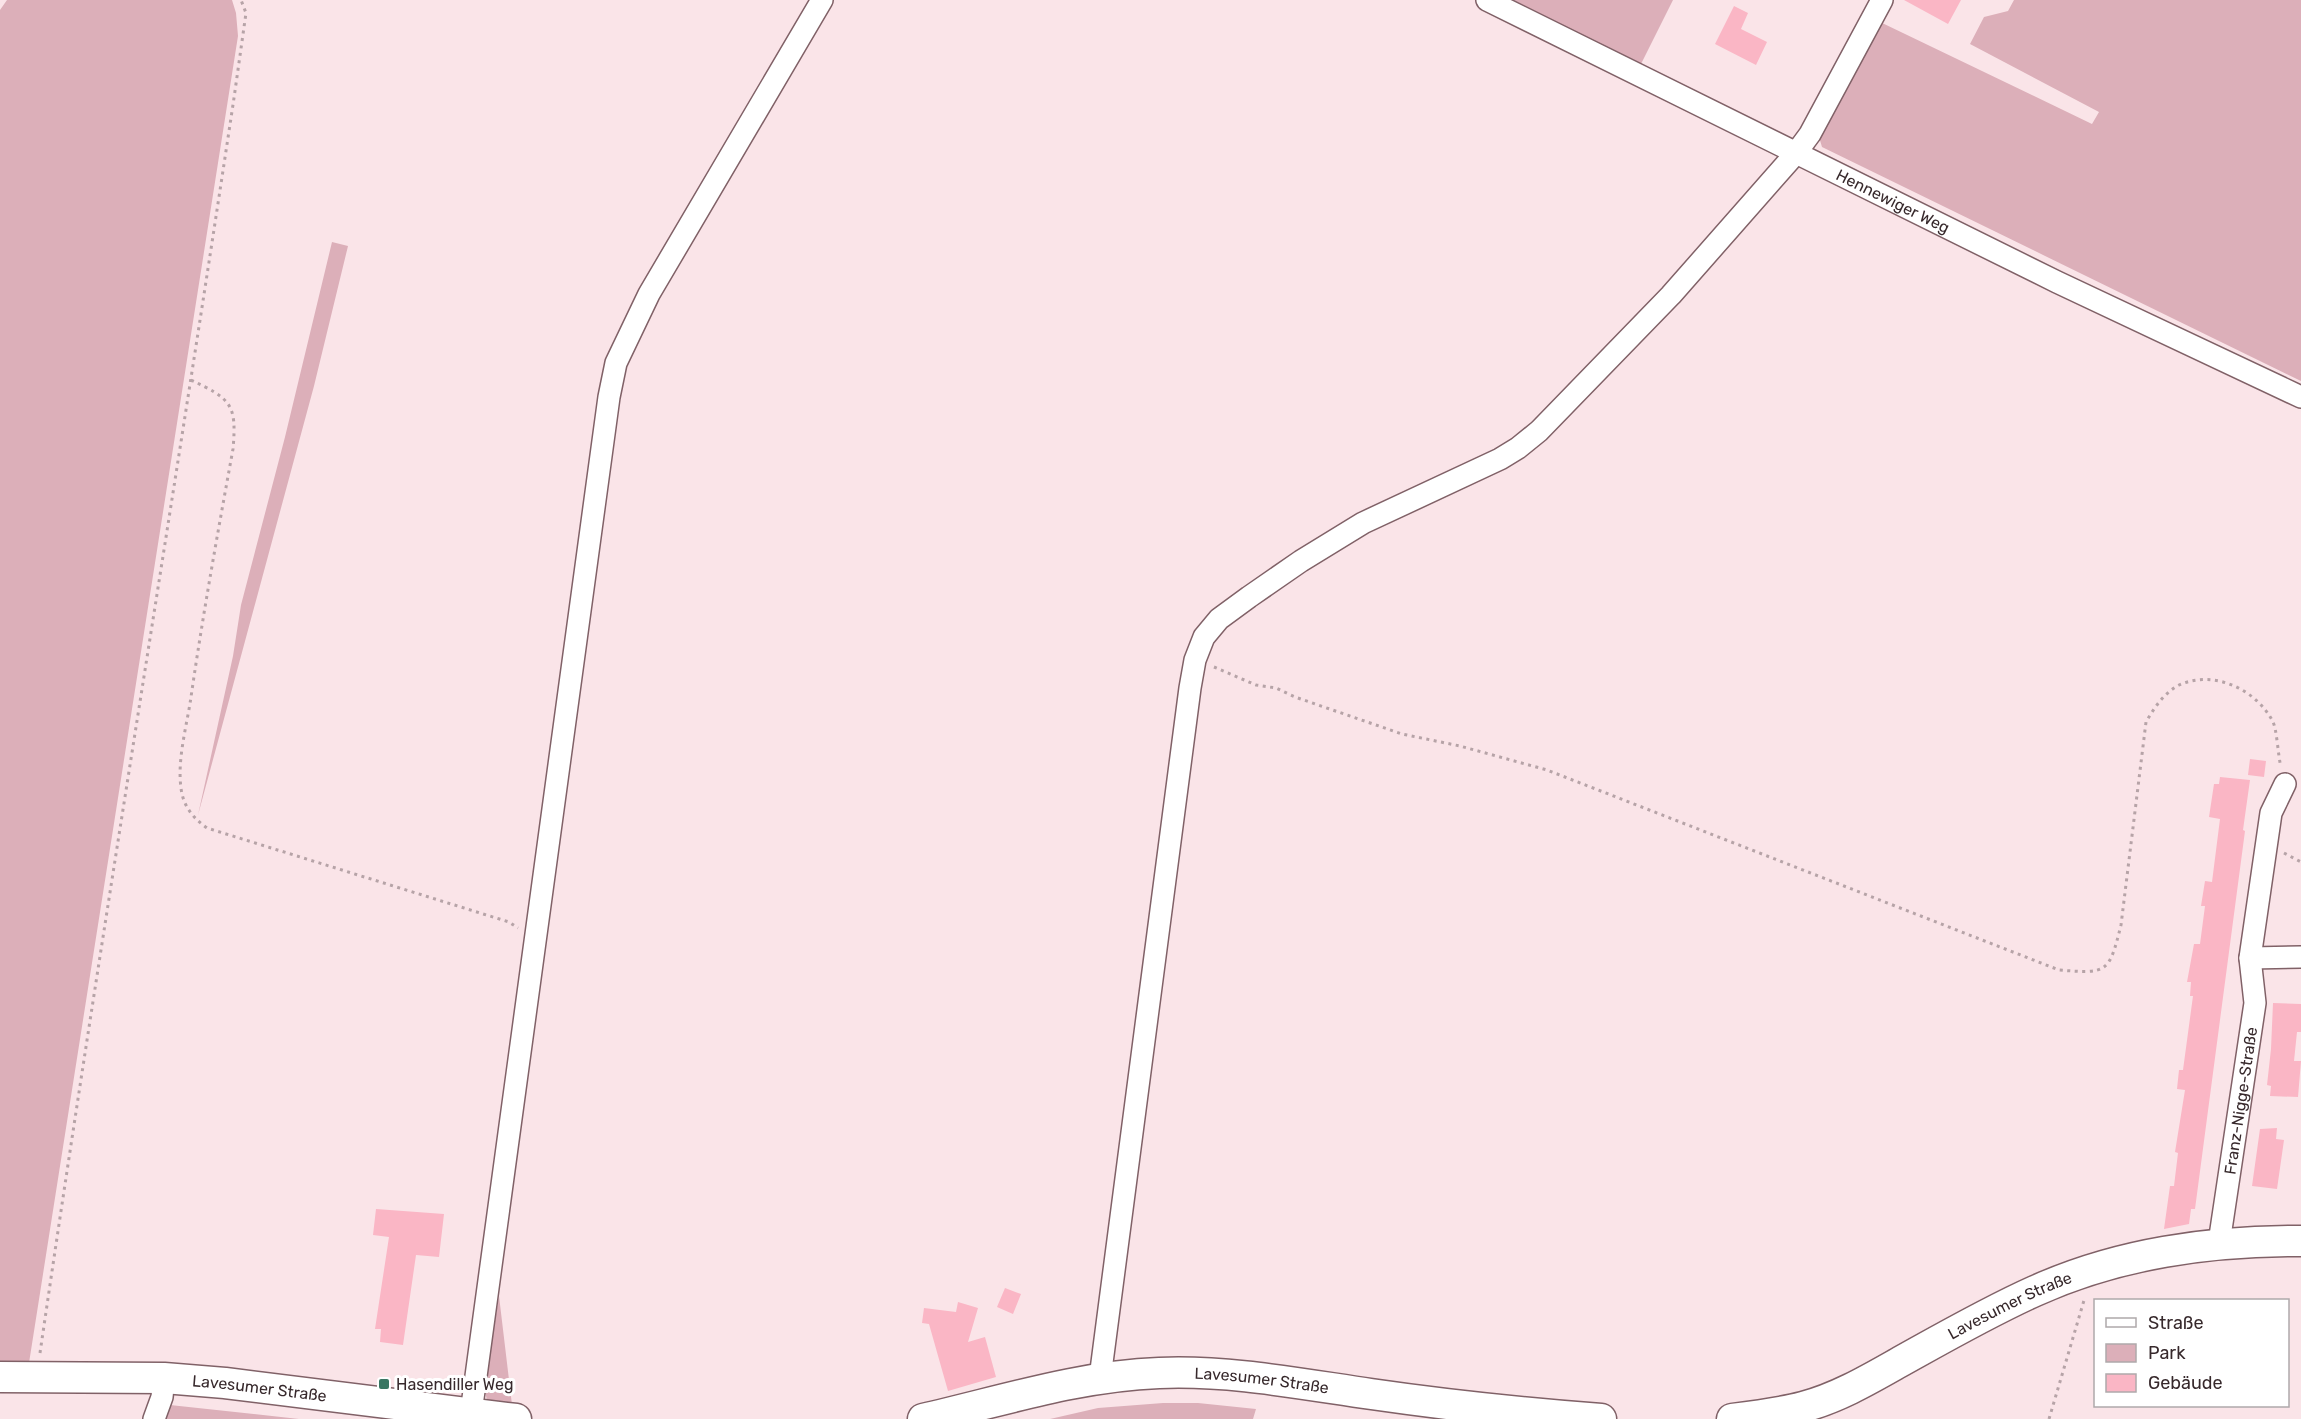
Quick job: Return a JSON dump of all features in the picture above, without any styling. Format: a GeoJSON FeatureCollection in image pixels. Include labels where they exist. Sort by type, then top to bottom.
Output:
{"type":"FeatureCollection","features":[{"type":"Feature","properties":{"kind":"street"},"geometry":{"type":"LineString","coordinates":[[471,1413],[609,397],[616,363],[649,294],[822,0]]}},
{"type":"Feature","properties":{"kind":"street","name":"Hennewiger Weg"},"geometry":{"type":"LineString","coordinates":[[1487,0],[2057,282],[2301,397]]}},
{"type":"Feature","properties":{"kind":"street"},"geometry":{"type":"LineString","coordinates":[[1100,1378],[1187,711],[1195,660],[1204,637],[1219,619],[1301,561],[1363,523],[1482,468],[1518,448],[1572,398],[1671,295],[1796,153],[1810,134],[1882,0]]}},
{"type":"Feature","properties":{"kind":"street","name":"Franz-Nigge-Straße"},"geometry":{"type":"LineString","coordinates":[[2219,1243],[2254,1003],[2250,958],[2271,813],[2285,784]]}},
{"type":"Feature","properties":{"kind":"street"},"geometry":{"type":"LineString","coordinates":[[2250,958],[2301,957]]}},
{"type":"Feature","properties":{"kind":"street","name":"Lavesumer Straße"},"geometry":{"type":"LineString","coordinates":[[1732,1419],[1804,1407],[1835,1395],[1866,1381],[2036,1290],[2115,1262],[2159,1252],[2219,1243],[2301,1240]]}},
{"type":"Feature","properties":{"kind":"street","name":"Lavesumer Straße"},"geometry":{"type":"LineString","coordinates":[[923,1419],[987,1411],[1047,1388],[1100,1378],[1160,1373],[1248,1377],[1399,1398],[1601,1419]]}},
{"type":"Feature","properties":{"kind":"street","name":"Lavesumer Straße"},"geometry":{"type":"LineString","coordinates":[[0,1377],[164,1378],[225,1383],[516,1419]]}},
{"type":"Feature","properties":{"kind":"street"},"geometry":{"type":"LineString","coordinates":[[154,1419],[162,1397],[164,1378]]}},
{"type":"Feature","properties":{"kind":"path"},"geometry":{"type":"LineString","coordinates":[[36,1376],[64,1181],[191,380],[246,13],[241,0]]}},
{"type":"Feature","properties":{"kind":"path"},"geometry":{"type":"LineString","coordinates":[[191,380],[213,390],[225,399],[232,409],[235,422],[233,449],[198,648],[183,758],[181,785],[187,809],[195,820],[207,828],[509,922],[535,943]]}},
{"type":"Feature","properties":{"kind":"path"},"geometry":{"type":"LineString","coordinates":[[1195,660],[1256,685],[1276,688],[1295,697],[1402,734],[1460,746],[1547,770],[2059,970],[2091,973],[2105,966],[2114,951],[2121,925],[2146,722],[2160,700],[2169,692],[2179,686],[2204,679],[2219,681],[2252,696],[2266,710],[2275,725],[2276,746],[2285,784]]}},
{"type":"Feature","properties":{"kind":"path"},"geometry":{"type":"LineString","coordinates":[[2049,1419],[2088,1288],[2084,1272]]}},
{"type":"Feature","properties":{"kind":"green space"},"geometry":{"type":"Polygon","coordinates":[[[7,0],[232,0],[236,13],[238,36],[29,1363],[0,1363],[0,10],[7,0]]]}},
{"type":"Feature","properties":{"kind":"green space"},"geometry":{"type":"Polygon","coordinates":[[[1510,0],[1673,0],[1640,66],[1510,0]]]}},
{"type":"Feature","properties":{"kind":"green space"},"geometry":{"type":"Polygon","coordinates":[[[2014,0],[2301,0],[2301,381],[1822,147],[1819,137],[1878,21],[2092,124],[2099,112],[1970,44],[1984,17],[2008,11],[2014,0]]]}},
{"type":"Feature","properties":{"kind":"green space"},"geometry":{"type":"Polygon","coordinates":[[[332,242],[348,246],[314,386],[198,815],[233,656],[241,605],[285,437],[332,242]]]}},
{"type":"Feature","properties":{"kind":"green space"},"geometry":{"type":"Polygon","coordinates":[[[499,1296],[512,1405],[487,1400],[484,1388],[499,1296]]]}},
{"type":"Feature","properties":{"kind":"green space"},"geometry":{"type":"Polygon","coordinates":[[[1198,1403],[1256,1409],[1253,1419],[1050,1419],[1098,1408],[1198,1403]]]}},
{"type":"Feature","properties":{"kind":"green space"},"geometry":{"type":"Polygon","coordinates":[[[170,1405],[299,1419],[164,1419],[170,1405]]]}},
{"type":"Feature","properties":{"kind":"building"},"geometry":{"type":"Polygon","coordinates":[[[1904,0],[1961,0],[1948,24],[1904,0]]]}},
{"type":"Feature","properties":{"kind":"building"},"geometry":{"type":"Polygon","coordinates":[[[1734,6],[1748,13],[1741,29],[1767,42],[1756,65],[1715,44],[1734,6]]]}},
{"type":"Feature","properties":{"kind":"building"},"geometry":{"type":"Polygon","coordinates":[[[2250,759],[2266,761],[2264,777],[2248,775],[2250,759]]]}},
{"type":"Feature","properties":{"kind":"building"},"geometry":{"type":"Polygon","coordinates":[[[2220,777],[2250,780],[2243,830],[2245,831],[2195,1209],[2191,1209],[2189,1224],[2164,1229],[2170,1186],[2174,1186],[2178,1153],[2175,1152],[2185,1090],[2177,1089],[2179,1070],[2183,1070],[2193,996],[2190,996],[2191,982],[2187,982],[2194,944],[2200,944],[2205,906],[2201,906],[2205,881],[2212,882],[2220,819],[2209,817],[2214,784],[2219,784],[2220,777]]]}},
{"type":"Feature","properties":{"kind":"building"},"geometry":{"type":"Polygon","coordinates":[[[2273,1003],[2301,1004],[2301,1032],[2297,1032],[2294,1061],[2301,1061],[2298,1097],[2270,1096],[2271,1086],[2267,1085],[2273,1003]]]}},
{"type":"Feature","properties":{"kind":"building"},"geometry":{"type":"Polygon","coordinates":[[[2277,1128],[2276,1139],[2284,1140],[2277,1189],[2252,1186],[2260,1129],[2277,1128]]]}},
{"type":"Feature","properties":{"kind":"building"},"geometry":{"type":"Polygon","coordinates":[[[376,1209],[444,1214],[439,1257],[416,1255],[403,1345],[380,1342],[381,1329],[375,1329],[389,1237],[373,1235],[376,1209]]]}},
{"type":"Feature","properties":{"kind":"building"},"geometry":{"type":"Polygon","coordinates":[[[1005,1288],[1021,1294],[1013,1314],[997,1307],[1005,1288]]]}},
{"type":"Feature","properties":{"kind":"building"},"geometry":{"type":"Polygon","coordinates":[[[958,1302],[978,1308],[968,1342],[985,1337],[996,1377],[948,1391],[929,1324],[922,1323],[924,1308],[956,1312],[958,1302]]]}},
{"type":"Feature","properties":{"kind":"place","name":"Hasendiller Weg"},"geometry":{"type":"Point","coordinates":[384,1384]}}]}
